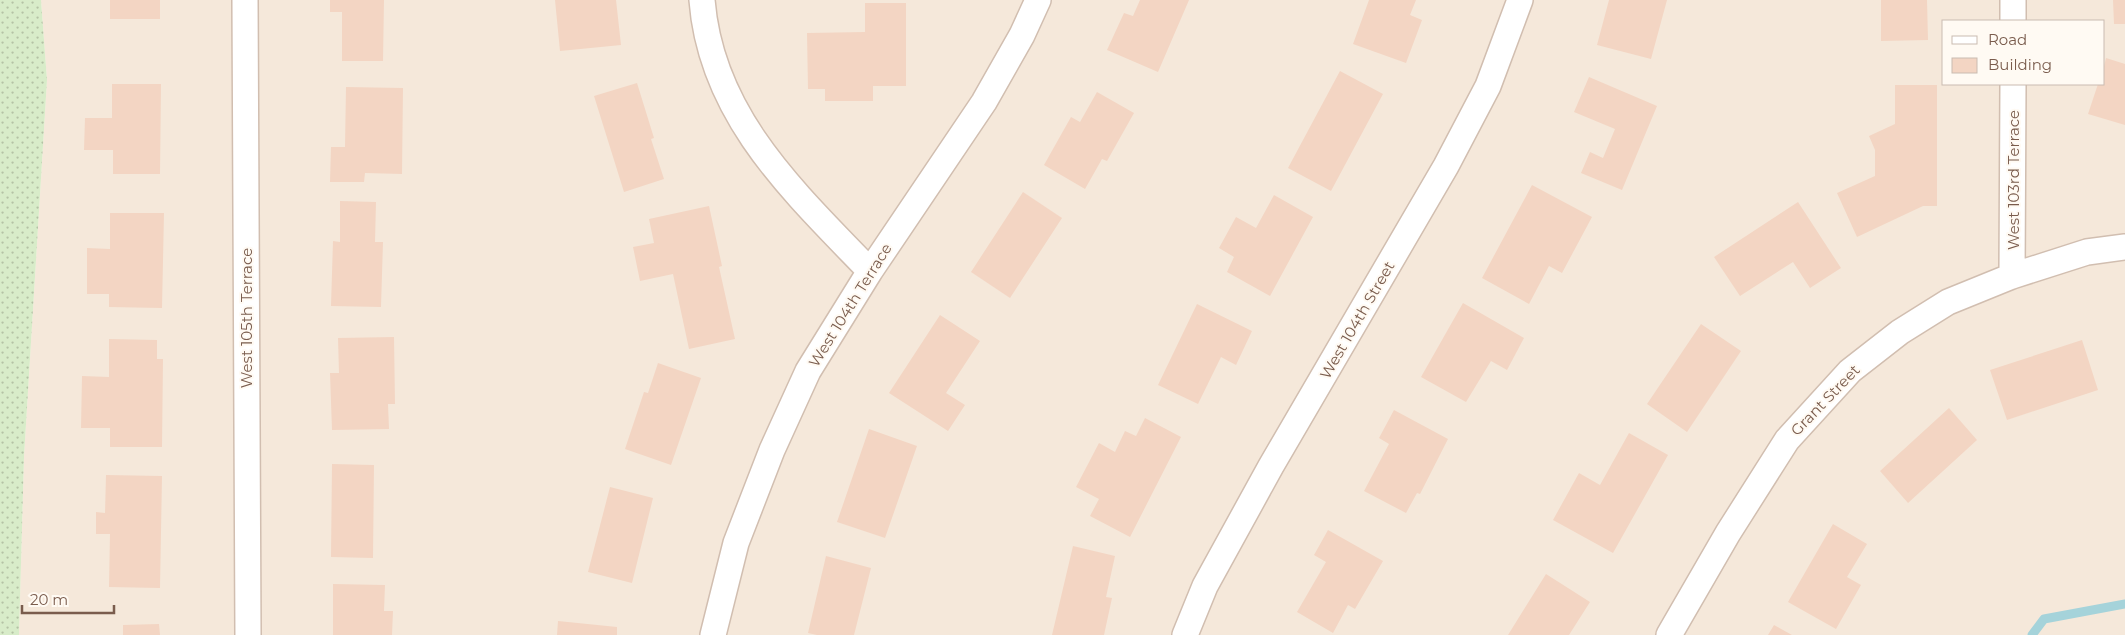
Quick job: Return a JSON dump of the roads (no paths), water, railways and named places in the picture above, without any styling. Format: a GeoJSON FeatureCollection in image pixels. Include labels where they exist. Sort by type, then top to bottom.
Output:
{"type":"FeatureCollection","features":[{"type":"Feature","properties":{"kind":"street","name":"West 105th Terrace"},"geometry":{"type":"LineString","coordinates":[[245,0],[248,635]]}},
{"type":"Feature","properties":{"kind":"street"},"geometry":{"type":"LineString","coordinates":[[702,0],[710,48],[720,77],[746,131],[787,185],[870,271]]}},
{"type":"Feature","properties":{"kind":"street","name":"West 104th Terrace"},"geometry":{"type":"LineString","coordinates":[[713,635],[736,543],[772,450],[808,372],[870,271],[984,102],[1022,35],[1038,0]]}},
{"type":"Feature","properties":{"kind":"street","name":"West 104th Street"},"geometry":{"type":"LineString","coordinates":[[1185,635],[1204,586],[1271,466],[1446,166],[1488,86],[1520,0]]}},
{"type":"Feature","properties":{"kind":"street"},"geometry":{"type":"LineString","coordinates":[[2013,0],[2013,20]]}},
{"type":"Feature","properties":{"kind":"street","name":"West 103rd Terrace"},"geometry":{"type":"LineString","coordinates":[[2012,276],[2013,85]]}},
{"type":"Feature","properties":{"kind":"street","name":"Grant Street"},"geometry":{"type":"LineString","coordinates":[[1669,635],[1728,533],[1787,440],[1850,371],[1900,332],[1948,302],[2012,276],[2087,252],[2125,247]]}},
{"type":"Feature","properties":{"kind":"waterway"},"geometry":{"type":"LineString","coordinates":[[2032,635],[2044,619],[2125,604]]}}]}
